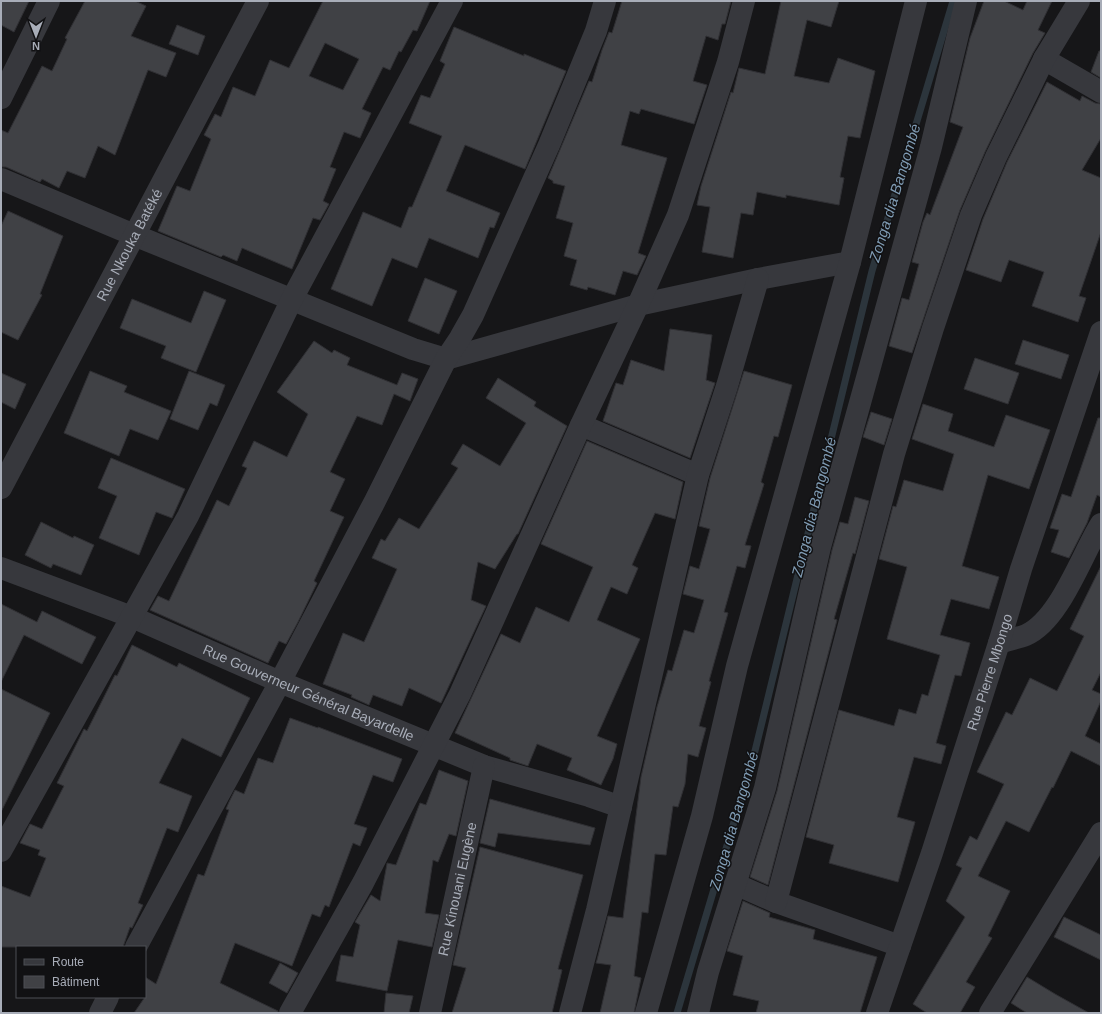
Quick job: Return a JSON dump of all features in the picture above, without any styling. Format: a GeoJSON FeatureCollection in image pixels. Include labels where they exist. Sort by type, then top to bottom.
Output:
{"type":"FeatureCollection","features":[{"type":"Feature","properties":{"kind":"street"},"geometry":{"type":"LineString","coordinates":[[1,98],[50,1]]}},
{"type":"Feature","properties":{"kind":"street","name":"Rue Nkouka Batéké"},"geometry":{"type":"LineString","coordinates":[[1,488],[258,1]]}},
{"type":"Feature","properties":{"kind":"street"},"geometry":{"type":"LineString","coordinates":[[1,851],[188,516],[292,299],[452,1]]}},
{"type":"Feature","properties":{"kind":"street"},"geometry":{"type":"LineString","coordinates":[[137,946],[280,682],[375,501],[446,360],[473,315],[549,145],[596,32],[605,1]]}},
{"type":"Feature","properties":{"kind":"street"},"geometry":{"type":"LineString","coordinates":[[290,1013],[363,883],[460,694],[581,425],[638,305],[680,208],[728,62],[744,1]]}},
{"type":"Feature","properties":{"kind":"street"},"geometry":{"type":"LineString","coordinates":[[646,1013],[702,816],[737,666],[850,262],[916,1]]}},
{"type":"Feature","properties":{"kind":"street"},"geometry":{"type":"LineString","coordinates":[[698,1013],[708,972],[765,788],[820,547],[930,147],[966,1]]}},
{"type":"Feature","properties":{"kind":"street"},"geometry":{"type":"LineString","coordinates":[[776,902],[894,454],[933,328],[971,216],[996,157],[1044,59],[1079,1]]}},
{"type":"Feature","properties":{"kind":"street"},"geometry":{"type":"LineString","coordinates":[[1044,59],[1101,92]]}},
{"type":"Feature","properties":{"kind":"street"},"geometry":{"type":"LineString","coordinates":[[1,179],[134,236],[413,349],[446,360],[638,305],[758,279],[850,262]]}},
{"type":"Feature","properties":{"kind":"street"},"geometry":{"type":"LineString","coordinates":[[570,1013],[597,910],[698,475],[727,386],[758,279]]}},
{"type":"Feature","properties":{"kind":"street","name":"Rue Pierre Mbongo"},"geometry":{"type":"LineString","coordinates":[[877,1013],[932,853],[1021,569],[1101,332]]}},
{"type":"Feature","properties":{"kind":"street"},"geometry":{"type":"LineString","coordinates":[[581,425],[698,475]]}},
{"type":"Feature","properties":{"kind":"street"},"geometry":{"type":"LineString","coordinates":[[999,643],[1026,634],[1037,628],[1051,612],[1069,586],[1100,528]]}},
{"type":"Feature","properties":{"kind":"street","name":"Rue Gouverneur Général Bayardelle"},"geometry":{"type":"LineString","coordinates":[[1,568],[132,617],[280,682],[484,766],[589,796],[621,807]]}},
{"type":"Feature","properties":{"kind":"street","name":"Rue Kinouani Eugène"},"geometry":{"type":"LineString","coordinates":[[430,1013],[484,766]]}},
{"type":"Feature","properties":{"kind":"street"},"geometry":{"type":"LineString","coordinates":[[990,1013],[1100,837]]}},
{"type":"Feature","properties":{"kind":"street"},"geometry":{"type":"LineString","coordinates":[[735,884],[776,902],[900,946]]}},
{"type":"Feature","properties":{"kind":"street"},"geometry":{"type":"LineString","coordinates":[[100,1013],[108,998]]}},
{"type":"Feature","properties":{"kind":"building"},"geometry":{"type":"Polygon","coordinates":[[[1,1],[29,1],[14,32],[1,25],[1,1]]]}},
{"type":"Feature","properties":{"kind":"building"},"geometry":{"type":"Polygon","coordinates":[[[85,1],[135,1],[146,6],[131,36],[176,53],[166,77],[148,70],[115,155],[98,146],[85,178],[67,171],[59,188],[42,179],[40,182],[6,167],[1,167],[1,130],[8,133],[42,66],[52,71],[67,39],[65,38],[85,1]]]}},
{"type":"Feature","properties":{"kind":"building"},"geometry":{"type":"Polygon","coordinates":[[[323,1],[430,1],[417,31],[413,30],[401,52],[399,51],[390,70],[383,67],[362,109],[371,113],[360,138],[344,132],[330,167],[336,169],[323,201],[329,204],[320,220],[313,218],[292,269],[242,248],[237,261],[223,255],[221,257],[158,231],[177,186],[190,191],[211,139],[204,135],[215,114],[221,117],[233,87],[255,96],[270,60],[289,68],[323,1]],[[325,43],[309,76],[343,90],[359,59],[325,43]]]}},
{"type":"Feature","properties":{"kind":"building"},"geometry":{"type":"Polygon","coordinates":[[[622,1],[731,1],[725,24],[722,24],[718,40],[706,36],[693,81],[707,85],[694,124],[641,109],[639,114],[630,111],[621,145],[667,158],[638,253],[646,256],[637,275],[623,271],[615,295],[588,287],[587,290],[570,285],[577,260],[564,256],[573,223],[556,218],[565,186],[553,183],[553,181],[548,178],[589,81],[592,82],[609,32],[612,33],[622,1]]]}},
{"type":"Feature","properties":{"kind":"building"},"geometry":{"type":"Polygon","coordinates":[[[781,1],[839,1],[831,27],[807,20],[794,76],[829,83],[838,58],[875,71],[860,138],[848,136],[840,177],[844,178],[839,205],[786,195],[786,198],[757,192],[753,215],[741,213],[733,258],[702,252],[710,207],[697,205],[701,186],[731,92],[733,93],[739,68],[765,74],[781,1]]]}},
{"type":"Feature","properties":{"kind":"building"},"geometry":{"type":"Polygon","coordinates":[[[984,1],[1004,1],[1023,10],[1027,1],[1052,1],[1038,30],[1045,33],[1033,53],[985,152],[960,210],[912,353],[889,346],[902,298],[909,300],[919,264],[912,262],[923,222],[927,213],[930,215],[963,127],[950,122],[970,38],[984,1]]]}},
{"type":"Feature","properties":{"kind":"building"},"geometry":{"type":"Polygon","coordinates":[[[177,25],[205,36],[198,55],[169,44],[177,25]]]}},
{"type":"Feature","properties":{"kind":"building"},"geometry":{"type":"Polygon","coordinates":[[[454,27],[524,56],[524,54],[566,71],[525,169],[465,145],[446,191],[500,213],[494,228],[490,227],[478,258],[429,238],[417,268],[392,258],[372,306],[331,289],[363,212],[401,228],[409,207],[412,207],[442,136],[409,123],[421,95],[430,98],[445,64],[440,61],[454,27]]]}},
{"type":"Feature","properties":{"kind":"building"},"geometry":{"type":"Polygon","coordinates":[[[1099,51],[1101,51],[1101,78],[1091,72],[1099,51]]]}},
{"type":"Feature","properties":{"kind":"building"},"geometry":{"type":"Polygon","coordinates":[[[1047,82],[1080,101],[1082,96],[1095,103],[1101,104],[1101,138],[1082,170],[1101,178],[1101,232],[1079,296],[1086,298],[1078,322],[1032,306],[1044,272],[1009,260],[1001,282],[966,270],[983,219],[1007,162],[1047,82]]]}},
{"type":"Feature","properties":{"kind":"building"},"geometry":{"type":"Polygon","coordinates":[[[8,211],[63,236],[40,294],[42,295],[18,340],[1,332],[1,226],[8,211]]]}},
{"type":"Feature","properties":{"kind":"building"},"geometry":{"type":"Polygon","coordinates":[[[425,278],[457,291],[439,334],[408,321],[425,278]]]}},
{"type":"Feature","properties":{"kind":"building"},"geometry":{"type":"Polygon","coordinates":[[[204,291],[226,300],[196,372],[161,358],[166,346],[120,328],[132,299],[191,323],[204,291]]]}},
{"type":"Feature","properties":{"kind":"building"},"geometry":{"type":"Polygon","coordinates":[[[670,329],[712,335],[706,380],[715,383],[690,458],[603,421],[616,383],[623,385],[631,360],[664,371],[670,329]]]}},
{"type":"Feature","properties":{"kind":"building"},"geometry":{"type":"Polygon","coordinates":[[[1023,340],[1069,355],[1061,379],[1015,364],[1023,340]]]}},
{"type":"Feature","properties":{"kind":"building"},"geometry":{"type":"Polygon","coordinates":[[[314,341],[332,353],[334,350],[350,358],[347,365],[397,385],[402,373],[418,379],[410,401],[394,394],[382,425],[357,416],[330,472],[345,479],[330,511],[344,517],[314,581],[317,583],[298,622],[286,644],[279,641],[268,663],[150,610],[158,596],[169,601],[217,500],[229,506],[247,468],[242,466],[254,441],[287,457],[308,414],[277,392],[314,341]]]}},
{"type":"Feature","properties":{"kind":"building"},"geometry":{"type":"Polygon","coordinates":[[[975,358],[1019,373],[1008,404],[964,389],[975,358]]]}},
{"type":"Feature","properties":{"kind":"building"},"geometry":{"type":"Polygon","coordinates":[[[90,371],[127,386],[124,392],[171,411],[158,440],[130,429],[119,456],[64,433],[90,371]]]}},
{"type":"Feature","properties":{"kind":"building"},"geometry":{"type":"Polygon","coordinates":[[[189,371],[225,385],[217,406],[210,403],[198,430],[170,419],[189,371]]]}},
{"type":"Feature","properties":{"kind":"building"},"geometry":{"type":"Polygon","coordinates":[[[744,371],[792,385],[778,437],[774,436],[761,482],[764,484],[745,545],[751,546],[745,568],[737,566],[724,612],[728,613],[709,681],[711,682],[699,726],[706,728],[698,757],[688,754],[685,784],[678,807],[673,806],[666,855],[655,854],[648,913],[642,912],[634,976],[641,978],[634,1013],[600,1013],[611,965],[596,963],[608,916],[623,918],[641,777],[657,707],[668,670],[672,671],[684,630],[694,633],[704,600],[683,594],[690,566],[699,569],[710,529],[699,526],[710,478],[744,371]]]}},
{"type":"Feature","properties":{"kind":"building"},"geometry":{"type":"Polygon","coordinates":[[[1,373],[26,384],[15,409],[1,402],[1,373]]]}},
{"type":"Feature","properties":{"kind":"building"},"geometry":{"type":"Polygon","coordinates":[[[498,378],[536,402],[534,406],[567,426],[518,534],[495,569],[478,562],[471,600],[486,606],[441,703],[409,688],[402,706],[373,695],[369,705],[351,697],[352,695],[323,684],[343,633],[364,642],[397,569],[372,558],[381,539],[385,541],[399,518],[419,529],[458,468],[451,464],[463,444],[500,466],[526,423],[486,398],[498,378]]]}},
{"type":"Feature","properties":{"kind":"building"},"geometry":{"type":"Polygon","coordinates":[[[923,404],[953,414],[948,431],[994,447],[1006,415],[1050,430],[1029,489],[988,475],[962,566],[999,577],[989,609],[951,599],[940,635],[970,643],[961,676],[955,675],[936,743],[946,746],[941,764],[914,757],[897,817],[915,822],[898,882],[829,863],[834,845],[806,837],[839,710],[894,726],[899,709],[916,714],[922,694],[928,696],[940,655],[887,639],[907,567],[879,559],[893,506],[896,507],[904,480],[943,491],[954,454],[912,439],[923,404]]]}},
{"type":"Feature","properties":{"kind":"building"},"geometry":{"type":"Polygon","coordinates":[[[871,412],[892,419],[884,445],[863,437],[871,412]]]}},
{"type":"Feature","properties":{"kind":"building"},"geometry":{"type":"Polygon","coordinates":[[[1098,418],[1101,418],[1101,497],[1097,495],[1087,523],[1069,558],[1051,552],[1059,530],[1050,528],[1062,494],[1071,497],[1098,418]]]}},
{"type":"Feature","properties":{"kind":"building"},"geometry":{"type":"Polygon","coordinates":[[[587,441],[683,482],[675,519],[655,513],[632,565],[638,568],[627,594],[611,587],[597,620],[640,639],[597,736],[617,744],[613,759],[601,785],[567,770],[572,758],[537,744],[528,766],[510,760],[510,758],[455,733],[501,634],[520,643],[536,607],[569,622],[593,567],[541,544],[587,441]]]}},
{"type":"Feature","properties":{"kind":"building"},"geometry":{"type":"Polygon","coordinates":[[[111,458],[185,489],[172,518],[156,512],[139,555],[99,538],[117,496],[98,488],[111,458]]]}},
{"type":"Feature","properties":{"kind":"building"},"geometry":{"type":"Polygon","coordinates":[[[855,497],[869,501],[855,554],[853,553],[834,619],[837,620],[768,885],[750,877],[777,791],[832,550],[840,522],[848,524],[855,497]]]}},
{"type":"Feature","properties":{"kind":"building"},"geometry":{"type":"Polygon","coordinates":[[[41,522],[73,538],[74,536],[94,545],[81,575],[53,564],[51,568],[25,555],[41,522]]]}},
{"type":"Feature","properties":{"kind":"building"},"geometry":{"type":"Polygon","coordinates":[[[1101,566],[1101,672],[1092,690],[1101,694],[1101,701],[1085,736],[1101,744],[1101,766],[1071,751],[1029,832],[1006,821],[978,876],[1010,891],[988,936],[992,938],[966,982],[975,987],[960,1013],[927,1013],[913,1004],[965,917],[946,901],[962,868],[956,865],[970,836],[977,840],[1004,784],[977,772],[1006,712],[1012,715],[1030,678],[1057,691],[1084,636],[1070,629],[1101,566]]]}},
{"type":"Feature","properties":{"kind":"building"},"geometry":{"type":"Polygon","coordinates":[[[1,604],[37,622],[42,611],[96,637],[82,664],[24,635],[1,682],[1,604]]]}},
{"type":"Feature","properties":{"kind":"building"},"geometry":{"type":"Polygon","coordinates":[[[132,645],[177,667],[179,663],[250,698],[221,757],[182,738],[159,783],[192,796],[178,832],[167,828],[138,903],[143,905],[132,928],[130,927],[123,946],[1,947],[1,886],[30,897],[46,858],[38,855],[40,850],[20,843],[30,824],[42,829],[64,786],[57,783],[84,729],[87,731],[115,675],[117,676],[132,645]]]}},
{"type":"Feature","properties":{"kind":"building"},"geometry":{"type":"Polygon","coordinates":[[[1,689],[50,713],[1,812],[1,689]]]}},
{"type":"Feature","properties":{"kind":"building"},"geometry":{"type":"Polygon","coordinates":[[[290,718],[402,759],[393,782],[373,775],[354,824],[367,828],[360,846],[353,843],[329,907],[325,905],[320,917],[312,914],[292,966],[235,943],[220,983],[278,1011],[278,1013],[134,1013],[144,998],[146,998],[146,978],[156,984],[198,874],[204,876],[229,810],[226,809],[235,790],[244,794],[258,758],[273,763],[290,718]]]}},
{"type":"Feature","properties":{"kind":"building"},"geometry":{"type":"Polygon","coordinates":[[[439,770],[468,781],[456,836],[449,834],[438,862],[433,860],[425,913],[439,915],[432,947],[398,940],[387,991],[336,981],[341,955],[353,957],[360,925],[355,922],[371,895],[380,901],[387,863],[396,865],[420,803],[426,805],[439,770]]]}},
{"type":"Feature","properties":{"kind":"building"},"geometry":{"type":"Polygon","coordinates":[[[490,799],[595,828],[590,845],[498,833],[495,847],[480,843],[490,799]]]}},
{"type":"Feature","properties":{"kind":"building"},"geometry":{"type":"Polygon","coordinates":[[[480,847],[583,875],[558,969],[562,970],[552,1013],[452,1013],[466,968],[453,965],[480,847]]]}},
{"type":"Feature","properties":{"kind":"building"},"geometry":{"type":"Polygon","coordinates":[[[743,901],[770,913],[769,917],[815,930],[813,939],[877,957],[860,1013],[756,1013],[759,1001],[733,995],[743,956],[727,951],[743,901]]]}},
{"type":"Feature","properties":{"kind":"building"},"geometry":{"type":"Polygon","coordinates":[[[1064,917],[1101,935],[1101,960],[1054,937],[1064,917]]]}},
{"type":"Feature","properties":{"kind":"building"},"geometry":{"type":"Polygon","coordinates":[[[280,963],[298,973],[287,993],[269,983],[280,963]]]}},
{"type":"Feature","properties":{"kind":"building"},"geometry":{"type":"Polygon","coordinates":[[[1027,977],[1089,1013],[1027,1013],[1011,1003],[1027,977]]]}},
{"type":"Feature","properties":{"kind":"building"},"geometry":{"type":"Polygon","coordinates":[[[386,993],[413,996],[409,1013],[384,1013],[386,993]]]}},
{"type":"Feature","properties":{"kind":"waterway","name":"Zonga dia Bangombé"},"geometry":{"type":"LineString","coordinates":[[677,1013],[754,755],[872,271],[953,1]]}}]}
